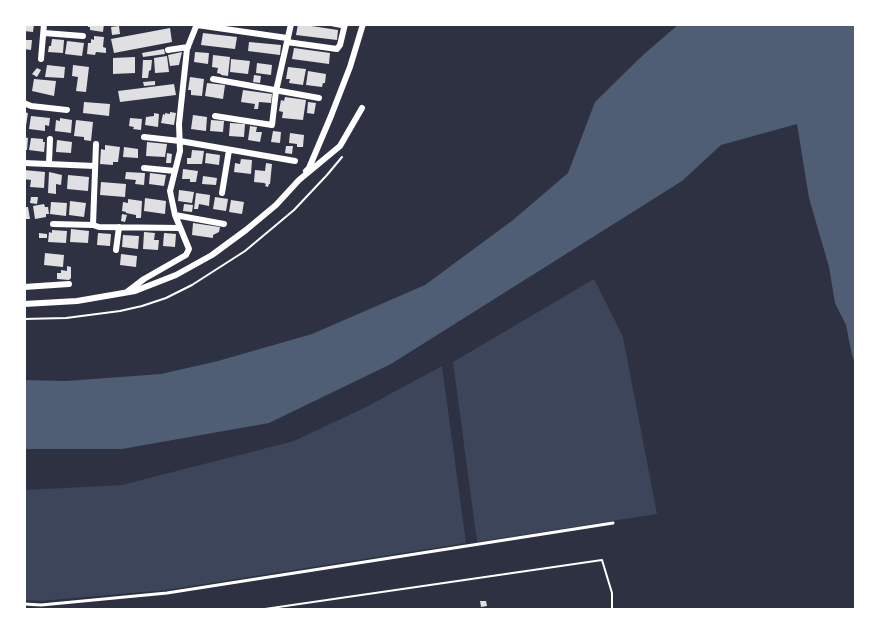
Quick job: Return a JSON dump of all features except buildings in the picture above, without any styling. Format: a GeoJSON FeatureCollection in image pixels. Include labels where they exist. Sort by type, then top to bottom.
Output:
{"type":"FeatureCollection","features":[{"type":"Feature","properties":{"kind":"street"},"geometry":{"type":"LineString","coordinates":[[41,59],[44,24]]}},
{"type":"Feature","properties":{"kind":"street"},"geometry":{"type":"LineString","coordinates":[[244,32],[246,24]]}},
{"type":"Feature","properties":{"kind":"street"},"geometry":{"type":"LineString","coordinates":[[215,116],[272,125],[276,91],[291,24]]}},
{"type":"Feature","properties":{"kind":"street"},"geometry":{"type":"LineString","coordinates":[[24,304],[77,301],[135,291],[176,275],[212,255],[246,230],[276,205],[309,168],[350,66],[363,24]]}},
{"type":"Feature","properties":{"kind":"street"},"geometry":{"type":"LineString","coordinates":[[125,293],[144,279],[186,255],[189,249],[175,215],[170,191],[180,151],[179,124],[184,68],[188,47],[197,25],[337,49],[345,25]]}},
{"type":"Feature","properties":{"kind":"street"},"geometry":{"type":"LineString","coordinates":[[44,33],[83,36]]}},
{"type":"Feature","properties":{"kind":"street"},"geometry":{"type":"LineString","coordinates":[[168,50],[188,47]]}},
{"type":"Feature","properties":{"kind":"street"},"geometry":{"type":"LineString","coordinates":[[213,79],[319,98]]}},
{"type":"Feature","properties":{"kind":"street"},"geometry":{"type":"LineString","coordinates":[[24,104],[67,110]]}},
{"type":"Feature","properties":{"kind":"street"},"geometry":{"type":"LineString","coordinates":[[299,180],[340,146],[362,108]]}},
{"type":"Feature","properties":{"kind":"street"},"geometry":{"type":"LineString","coordinates":[[144,137],[295,161]]}},
{"type":"Feature","properties":{"kind":"street"},"geometry":{"type":"LineString","coordinates":[[49,163],[50,140]]}},
{"type":"Feature","properties":{"kind":"street"},"geometry":{"type":"LineString","coordinates":[[93,225],[96,144]]}},
{"type":"Feature","properties":{"kind":"street"},"geometry":{"type":"LineString","coordinates":[[222,193],[229,150]]}},
{"type":"Feature","properties":{"kind":"street"},"geometry":{"type":"LineString","coordinates":[[24,163],[95,166]]}},
{"type":"Feature","properties":{"kind":"street"},"geometry":{"type":"LineString","coordinates":[[144,168],[175,171]]}},
{"type":"Feature","properties":{"kind":"street"},"geometry":{"type":"LineString","coordinates":[[175,215],[224,224]]}},
{"type":"Feature","properties":{"kind":"street"},"geometry":{"type":"LineString","coordinates":[[53,224],[180,228]]}},
{"type":"Feature","properties":{"kind":"street"},"geometry":{"type":"LineString","coordinates":[[116,250],[119,227]]}},
{"type":"Feature","properties":{"kind":"street"},"geometry":{"type":"LineString","coordinates":[[24,287],[69,284]]}},
{"type":"Feature","properties":{"kind":"lane"},"geometry":{"type":"LineString","coordinates":[[328,24],[345,25]]}},
{"type":"Feature","properties":{"kind":"lane"},"geometry":{"type":"LineString","coordinates":[[24,604],[41,605],[166,593],[613,523]]}},
{"type":"Feature","properties":{"kind":"path"},"geometry":{"type":"LineString","coordinates":[[258,610],[602,560],[612,593],[612,610]]}},
{"type":"Feature","properties":{"kind":"shaded area"},"geometry":{"type":"Polygon","coordinates":[[[679,24],[856,24],[856,367],[846,325],[835,303],[829,267],[809,198],[797,124],[721,145],[682,181],[391,364],[269,423],[122,449],[24,449],[24,380],[66,381],[161,374],[218,361],[312,334],[425,285],[513,220],[568,173],[595,102],[679,24]]]}},
{"type":"Feature","properties":{"kind":"shaded area"},"geometry":{"type":"Polygon","coordinates":[[[594,279],[623,337],[657,514],[477,542],[453,362],[594,279]]]}},
{"type":"Feature","properties":{"kind":"shaded area"},"geometry":{"type":"Polygon","coordinates":[[[442,366],[466,543],[166,590],[40,601],[24,600],[24,490],[122,485],[294,441],[364,408],[442,366]]]}}]}
